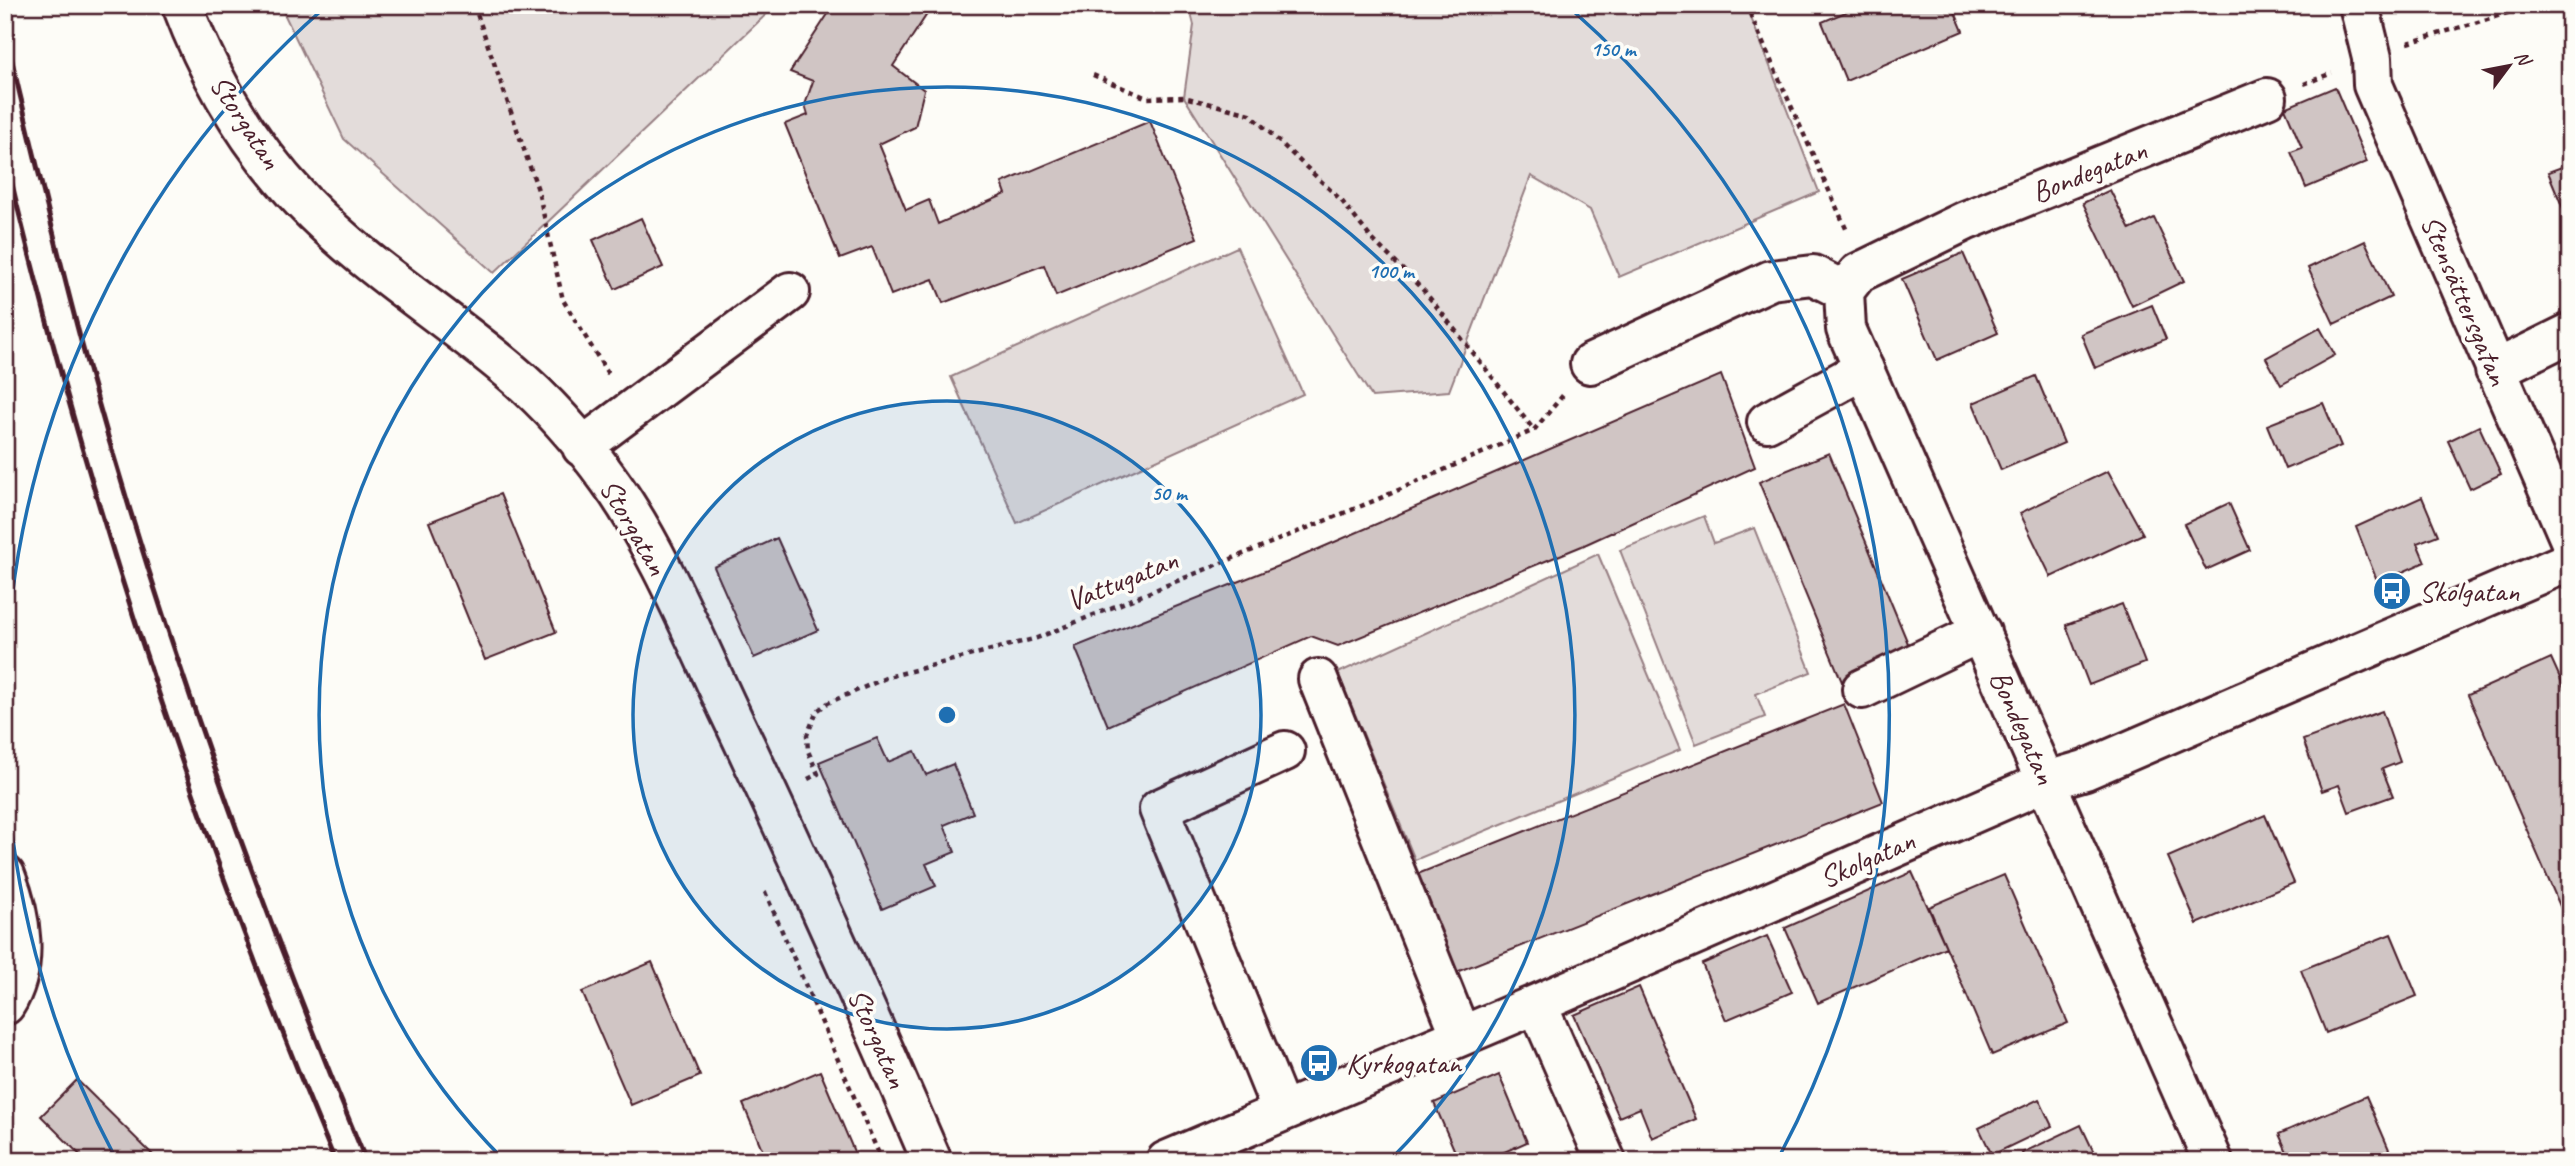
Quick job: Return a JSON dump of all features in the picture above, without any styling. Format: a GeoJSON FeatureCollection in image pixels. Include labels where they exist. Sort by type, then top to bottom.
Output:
{"type":"FeatureCollection","features":[{"type":"Feature","properties":{"kind":"street","name":"Storgatan"},"geometry":{"type":"LineString","coordinates":[[182,5],[218,83],[262,155],[305,204],[370,261],[512,372],[557,416],[610,481],[644,538],[698,646],[932,1161]]}},
{"type":"Feature","properties":{"kind":"street","name":"Stensättersgatan"},"geometry":{"type":"LineString","coordinates":[[2359,5],[2372,58],[2373,85],[2391,131],[2570,540]]}},
{"type":"Feature","properties":{"kind":"street","name":"Bondegatan"},"geometry":{"type":"LineString","coordinates":[[2213,1161],[1846,330],[1844,291],[1858,273],[1965,222],[2267,98]]}},
{"type":"Feature","properties":{"kind":"street"},"geometry":{"type":"LineString","coordinates":[[1590,364],[1772,280],[1813,275],[1844,291]]}},
{"type":"Feature","properties":{"kind":"street"},"geometry":{"type":"LineString","coordinates":[[582,447],[790,292]]}},
{"type":"Feature","properties":{"kind":"street"},"geometry":{"type":"LineString","coordinates":[[2495,370],[2570,333]]}},
{"type":"Feature","properties":{"kind":"street"},"geometry":{"type":"LineString","coordinates":[[1767,422],[1864,369]]}},
{"type":"Feature","properties":{"kind":"street","name":"Skolgatan"},"geometry":{"type":"LineString","coordinates":[[1166,1161],[1537,1004],[2047,781],[2085,770],[2570,561]]}},
{"type":"Feature","properties":{"kind":"street"},"geometry":{"type":"LineString","coordinates":[[1862,689],[1981,632]]}},
{"type":"Feature","properties":{"kind":"street"},"geometry":{"type":"LineString","coordinates":[[1318,679],[1461,1035]]}},
{"type":"Feature","properties":{"kind":"street"},"geometry":{"type":"LineString","coordinates":[[1282,1111],[1159,809],[1285,751]]}},
{"type":"Feature","properties":{"kind":"street"},"geometry":{"type":"LineString","coordinates":[[5,875],[17,905],[21,961],[5,1005]]}},
{"type":"Feature","properties":{"kind":"street"},"geometry":{"type":"LineString","coordinates":[[1537,1004],[1606,1161]]}},
{"type":"Feature","properties":{"kind":"path"},"geometry":{"type":"LineString","coordinates":[[474,5],[538,190],[563,300],[631,412]]}},
{"type":"Feature","properties":{"kind":"path"},"geometry":{"type":"LineString","coordinates":[[1093,75],[1147,98],[1184,97],[1250,114],[1333,192],[1371,238],[1425,292],[1534,430]]}},
{"type":"Feature","properties":{"kind":"path","name":"Vattugatan"},"geometry":{"type":"LineString","coordinates":[[803,772],[808,779],[818,774],[808,751],[807,735],[817,711],[828,703],[888,677],[1037,638],[1363,505],[1534,430],[1590,364]]}},
{"type":"Feature","properties":{"kind":"path"},"geometry":{"type":"LineString","coordinates":[[760,882],[882,1161]]}},
{"type":"Feature","properties":{"kind":"shaded area"},"geometry":{"type":"Polygon","coordinates":[[[280,5],[776,5],[494,273],[344,139],[280,5]]]}},
{"type":"Feature","properties":{"kind":"shaded area"},"geometry":{"type":"Polygon","coordinates":[[[1189,5],[1746,5],[1819,192],[1619,277],[1590,210],[1531,176],[1449,391],[1372,397],[1184,97],[1194,25],[1189,5]]]}},
{"type":"Feature","properties":{"kind":"shaded area"},"geometry":{"type":"Polygon","coordinates":[[[1237,247],[1303,394],[1017,523],[951,377],[1237,247]]]}},
{"type":"Feature","properties":{"kind":"shaded area"},"geometry":{"type":"Polygon","coordinates":[[[1704,516],[1714,543],[1754,528],[1811,672],[1756,694],[1765,717],[1696,744],[1620,550],[1704,516]]]}},
{"type":"Feature","properties":{"kind":"shaded area"},"geometry":{"type":"Polygon","coordinates":[[[1598,554],[1680,750],[1415,860],[1338,673],[1598,554]]]}},
{"type":"Feature","properties":{"kind":"building"},"geometry":{"type":"Polygon","coordinates":[[[834,5],[933,5],[893,66],[924,90],[915,127],[879,144],[906,210],[929,200],[938,224],[1006,194],[1002,183],[1150,121],[1197,238],[1056,296],[1044,265],[943,303],[933,279],[891,295],[872,247],[840,259],[785,124],[808,115],[805,105],[813,81],[790,72],[834,5]]]}},
{"type":"Feature","properties":{"kind":"building"},"geometry":{"type":"Polygon","coordinates":[[[1862,5],[1952,5],[1963,31],[1846,81],[1822,22],[1862,5]]]}},
{"type":"Feature","properties":{"kind":"building"},"geometry":{"type":"Polygon","coordinates":[[[2335,87],[2367,162],[2306,188],[2291,152],[2302,148],[2285,108],[2335,87]]]}},
{"type":"Feature","properties":{"kind":"building"},"geometry":{"type":"Polygon","coordinates":[[[2570,164],[2570,225],[2548,172],[2570,164]]]}},
{"type":"Feature","properties":{"kind":"building"},"geometry":{"type":"Polygon","coordinates":[[[2110,190],[2130,230],[2154,218],[2184,281],[2132,306],[2083,203],[2110,190]]]}},
{"type":"Feature","properties":{"kind":"building"},"geometry":{"type":"Polygon","coordinates":[[[641,218],[663,267],[615,289],[593,240],[641,218]]]}},
{"type":"Feature","properties":{"kind":"building"},"geometry":{"type":"Polygon","coordinates":[[[2365,241],[2391,297],[2334,324],[2308,268],[2365,241]]]}},
{"type":"Feature","properties":{"kind":"building"},"geometry":{"type":"Polygon","coordinates":[[[1963,253],[1998,333],[1937,360],[1902,279],[1963,253]]]}},
{"type":"Feature","properties":{"kind":"building"},"geometry":{"type":"Polygon","coordinates":[[[2152,305],[2166,339],[2095,368],[2081,334],[2152,305]]]}},
{"type":"Feature","properties":{"kind":"building"},"geometry":{"type":"Polygon","coordinates":[[[2320,328],[2335,355],[2281,385],[2266,358],[2320,328]]]}},
{"type":"Feature","properties":{"kind":"building"},"geometry":{"type":"Polygon","coordinates":[[[1721,375],[1755,467],[1582,546],[1338,646],[1311,636],[1108,726],[1075,647],[1293,560],[1721,375]]]}},
{"type":"Feature","properties":{"kind":"building"},"geometry":{"type":"Polygon","coordinates":[[[2036,376],[2064,443],[2001,470],[1973,403],[2036,376]]]}},
{"type":"Feature","properties":{"kind":"building"},"geometry":{"type":"Polygon","coordinates":[[[2323,403],[2341,446],[2285,469],[2267,425],[2323,403]]]}},
{"type":"Feature","properties":{"kind":"building"},"geometry":{"type":"Polygon","coordinates":[[[2479,426],[2501,474],[2470,489],[2448,441],[2479,426]]]}},
{"type":"Feature","properties":{"kind":"building"},"geometry":{"type":"Polygon","coordinates":[[[1829,453],[1912,653],[1842,682],[1759,482],[1829,453]]]}},
{"type":"Feature","properties":{"kind":"building"},"geometry":{"type":"Polygon","coordinates":[[[2108,471],[2143,534],[2051,577],[2020,513],[2108,471]]]}},
{"type":"Feature","properties":{"kind":"building"},"geometry":{"type":"Polygon","coordinates":[[[500,494],[556,632],[485,660],[429,522],[500,494]]]}},
{"type":"Feature","properties":{"kind":"building"},"geometry":{"type":"Polygon","coordinates":[[[2422,497],[2438,535],[2417,543],[2425,562],[2378,583],[2356,527],[2422,497]]]}},
{"type":"Feature","properties":{"kind":"building"},"geometry":{"type":"Polygon","coordinates":[[[2229,503],[2250,550],[2206,570],[2184,524],[2229,503]]]}},
{"type":"Feature","properties":{"kind":"building"},"geometry":{"type":"Polygon","coordinates":[[[777,538],[818,630],[754,658],[714,567],[777,538]]]}},
{"type":"Feature","properties":{"kind":"building"},"geometry":{"type":"Polygon","coordinates":[[[2122,604],[2145,663],[2089,685],[2066,625],[2122,604]]]}},
{"type":"Feature","properties":{"kind":"building"},"geometry":{"type":"Polygon","coordinates":[[[2551,658],[2570,700],[2570,929],[2468,695],[2551,658]]]}},
{"type":"Feature","properties":{"kind":"building"},"geometry":{"type":"Polygon","coordinates":[[[1844,704],[1883,802],[1454,973],[1415,875],[1844,704]]]}},
{"type":"Feature","properties":{"kind":"building"},"geometry":{"type":"Polygon","coordinates":[[[2382,711],[2400,762],[2382,769],[2393,796],[2349,812],[2339,785],[2322,791],[2303,740],[2382,711]]]}},
{"type":"Feature","properties":{"kind":"building"},"geometry":{"type":"Polygon","coordinates":[[[877,738],[888,762],[915,751],[926,775],[953,764],[973,813],[944,825],[955,852],[926,864],[936,886],[882,909],[819,762],[877,738]]]}},
{"type":"Feature","properties":{"kind":"building"},"geometry":{"type":"Polygon","coordinates":[[[2265,815],[2294,883],[2197,924],[2168,857],[2265,815]]]}},
{"type":"Feature","properties":{"kind":"building"},"geometry":{"type":"Polygon","coordinates":[[[1912,872],[1946,947],[1818,1003],[1785,928],[1912,872]]]}},
{"type":"Feature","properties":{"kind":"building"},"geometry":{"type":"Polygon","coordinates":[[[2004,875],[2068,1023],[1992,1055],[1929,907],[2004,875]]]}},
{"type":"Feature","properties":{"kind":"building"},"geometry":{"type":"Polygon","coordinates":[[[2391,934],[2417,996],[2326,1033],[2301,970],[2391,934]]]}},
{"type":"Feature","properties":{"kind":"building"},"geometry":{"type":"Polygon","coordinates":[[[1767,936],[1792,992],[1726,1020],[1702,964],[1767,936]]]}},
{"type":"Feature","properties":{"kind":"building"},"geometry":{"type":"Polygon","coordinates":[[[652,962],[700,1076],[631,1105],[582,992],[652,962]]]}},
{"type":"Feature","properties":{"kind":"building"},"geometry":{"type":"Polygon","coordinates":[[[1639,987],[1696,1119],[1652,1138],[1640,1108],[1619,1117],[1574,1015],[1639,987]]]}},
{"type":"Feature","properties":{"kind":"building"},"geometry":{"type":"Polygon","coordinates":[[[820,1071],[858,1161],[767,1161],[743,1104],[820,1071]]]}},
{"type":"Feature","properties":{"kind":"building"},"geometry":{"type":"Polygon","coordinates":[[[1499,1075],[1527,1142],[1484,1161],[1459,1161],[1434,1103],[1499,1075]]]}},
{"type":"Feature","properties":{"kind":"building"},"geometry":{"type":"Polygon","coordinates":[[[77,1080],[156,1158],[153,1161],[86,1161],[41,1116],[77,1080]]]}},
{"type":"Feature","properties":{"kind":"building"},"geometry":{"type":"Polygon","coordinates":[[[2366,1096],[2394,1161],[2291,1161],[2279,1134],[2366,1096]]]}},
{"type":"Feature","properties":{"kind":"building"},"geometry":{"type":"Polygon","coordinates":[[[2039,1099],[2052,1126],[1992,1155],[1979,1128],[2039,1099]]]}},
{"type":"Feature","properties":{"kind":"building"},"geometry":{"type":"Polygon","coordinates":[[[2081,1125],[2098,1161],[2026,1161],[2022,1153],[2081,1125]]]}},
{"type":"Feature","properties":{"kind":"railway"},"geometry":{"type":"LineString","coordinates":[[5,32],[85,356],[146,561],[249,863],[366,1161]]}},
{"type":"Feature","properties":{"kind":"railway"},"geometry":{"type":"LineString","coordinates":[[5,155],[72,411],[149,665],[237,915],[335,1161]]}},
{"type":"Feature","properties":{"kind":"place","name":"Skolgatan"},"geometry":{"type":"Point","coordinates":[2392,591]}},
{"type":"Feature","properties":{"kind":"place","name":"Kyrkogatan"},"geometry":{"type":"Point","coordinates":[1319,1063]}}]}
